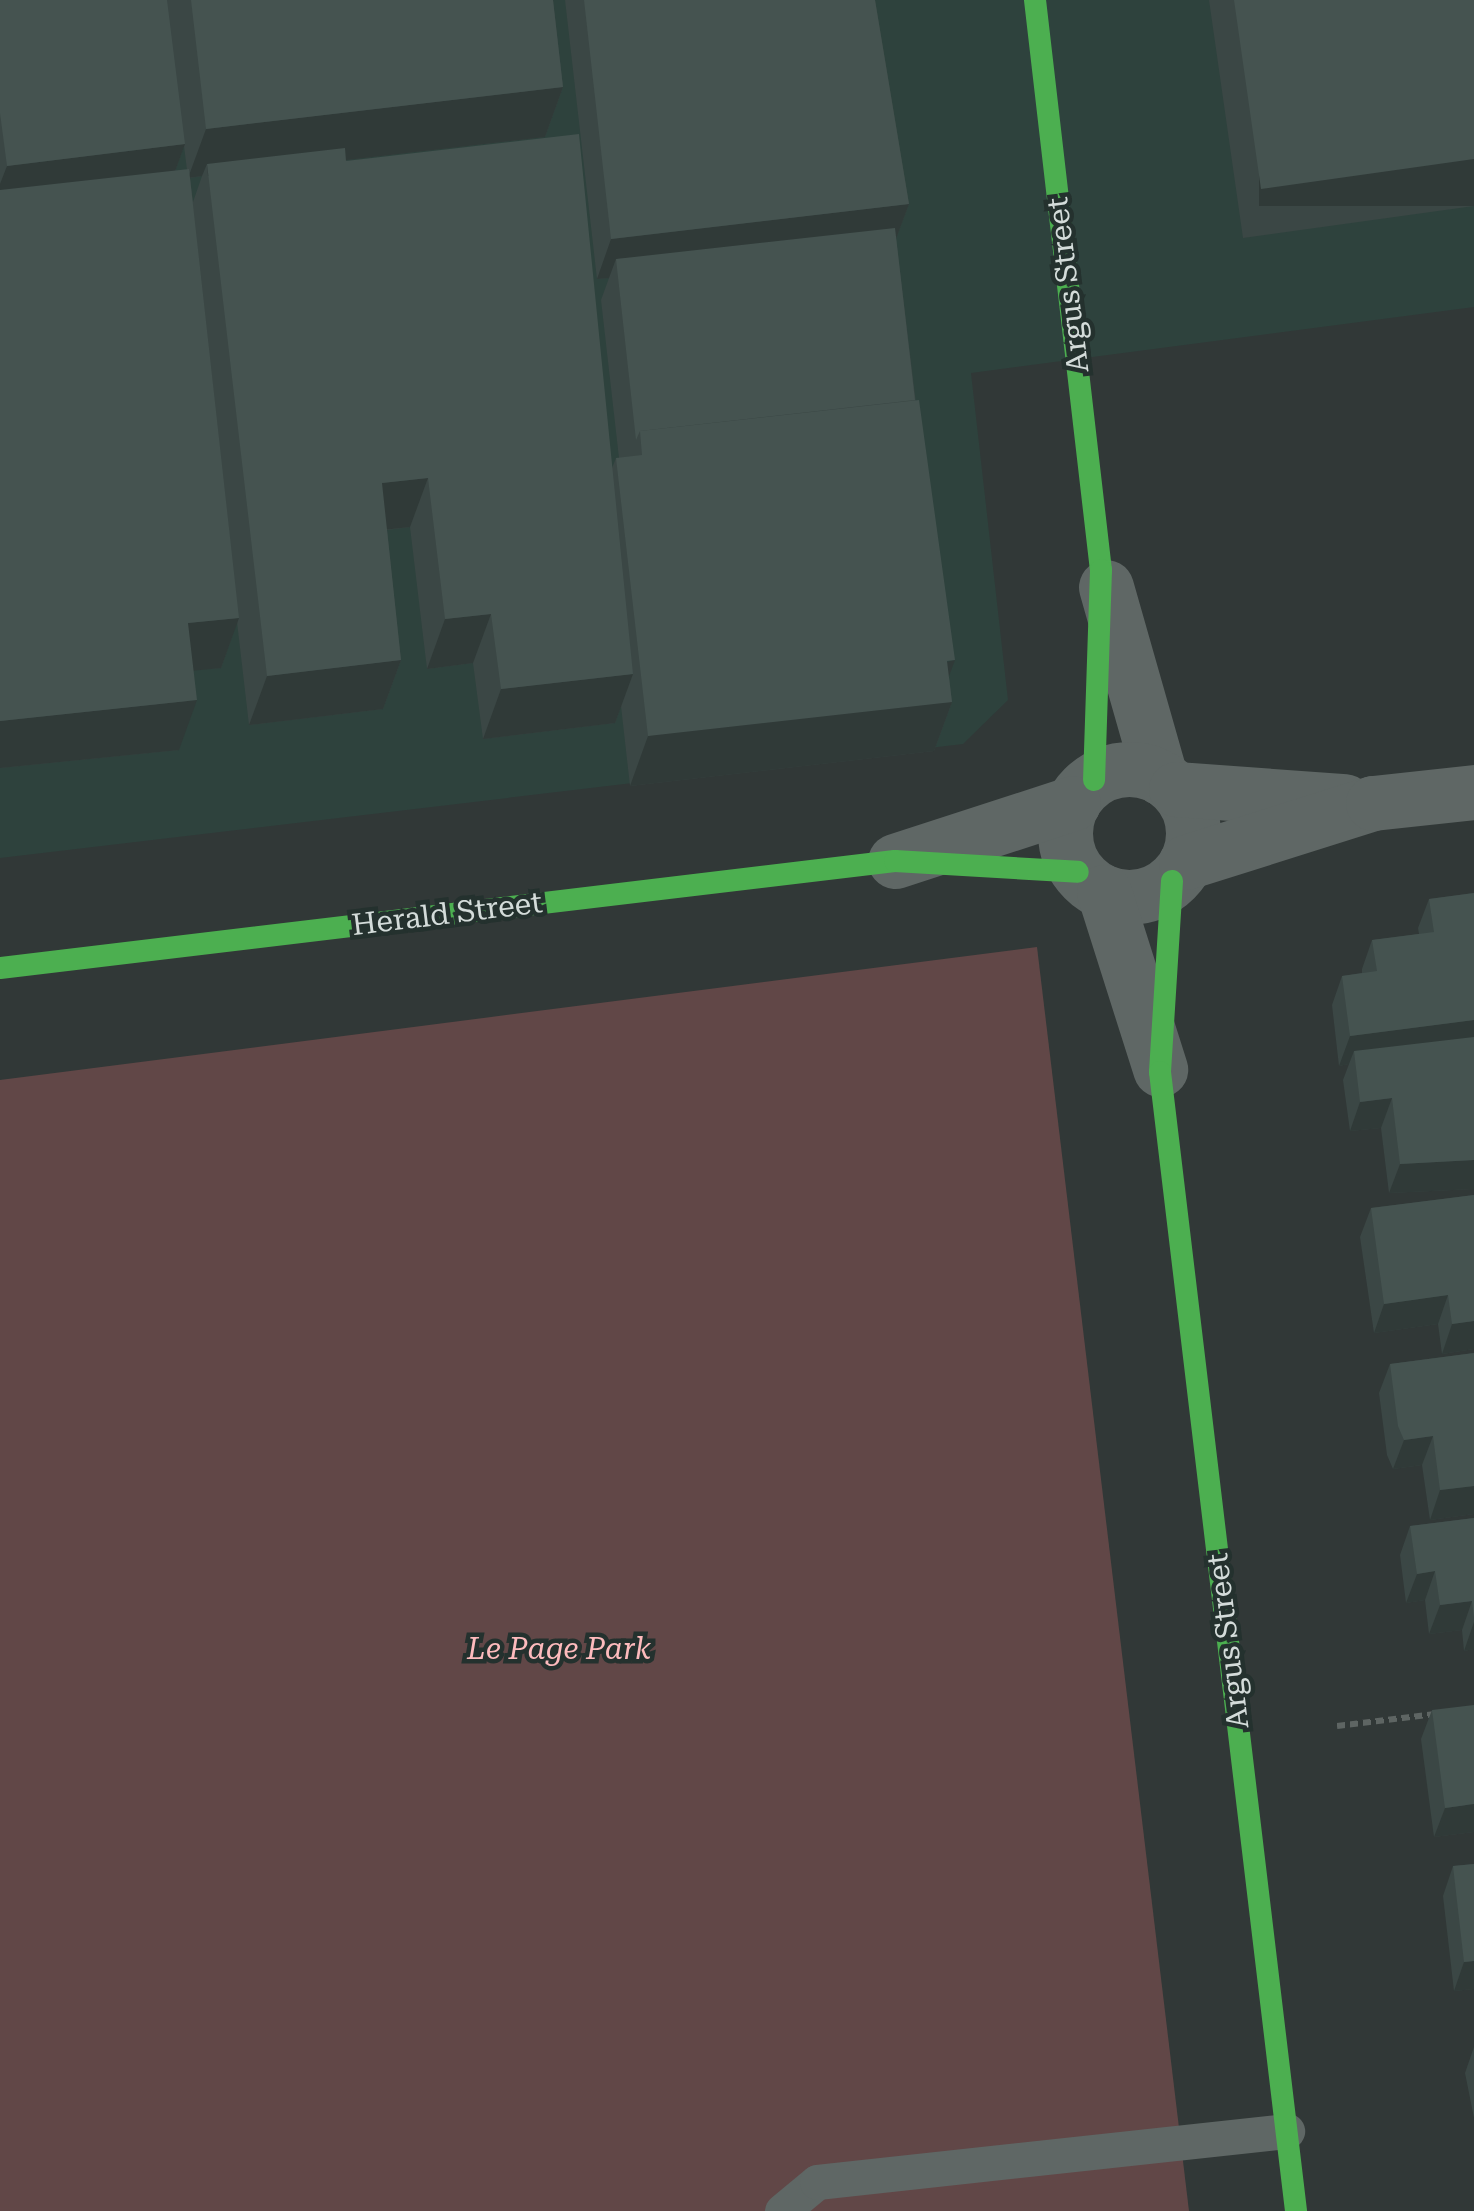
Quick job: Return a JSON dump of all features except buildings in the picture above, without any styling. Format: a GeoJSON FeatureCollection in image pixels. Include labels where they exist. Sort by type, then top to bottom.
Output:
{"type":"FeatureCollection","features":[{"type":"Feature","properties":{"kind":"street","name":"Argus Street"},"geometry":{"type":"LineString","coordinates":[[1035,0],[1101,570],[1168,783]]}},
{"type":"Feature","properties":{"kind":"street","name":"Argus Street"},"geometry":{"type":"LineString","coordinates":[[1084,791],[1101,570]]}},
{"type":"Feature","properties":{"kind":"street"},"geometry":{"type":"LineString","coordinates":[[1372,803],[1179,871],[1140,896],[1091,882],[1065,838],[1084,791],[1126,769],[1168,783],[1372,803],[1474,792]]}},
{"type":"Feature","properties":{"kind":"street"},"geometry":{"type":"LineString","coordinates":[[1168,783],[1193,824],[1179,871]]}},
{"type":"Feature","properties":{"kind":"street","name":"Herald Street"},"geometry":{"type":"LineString","coordinates":[[894,861],[1084,791]]}},
{"type":"Feature","properties":{"kind":"street","name":"Herald Street"},"geometry":{"type":"LineString","coordinates":[[0,968],[894,861],[1091,882]]}},
{"type":"Feature","properties":{"kind":"street","name":"Argus Street"},"geometry":{"type":"LineString","coordinates":[[1179,871],[1160,1072],[1296,2211]]}},
{"type":"Feature","properties":{"kind":"street","name":"Argus Street"},"geometry":{"type":"LineString","coordinates":[[1091,882],[1160,1072]]}},
{"type":"Feature","properties":{"kind":"lane"},"geometry":{"type":"LineString","coordinates":[[782,2211],[816,2182],[1286,2131]]}},
{"type":"Feature","properties":{"kind":"path"},"geometry":{"type":"LineString","coordinates":[[1337,1726],[1454,1712]]}},
{"type":"Feature","properties":{"kind":"shaded area"},"geometry":{"type":"Polygon","coordinates":[[[0,0],[1474,0],[1474,307],[971,373],[1008,700],[963,744],[0,858],[0,0]]]}},
{"type":"Feature","properties":{"kind":"green space","name":"Le Page Park"},"geometry":{"type":"Polygon","coordinates":[[[1037,947],[1189,2211],[0,2211],[0,1080],[1037,947]]]}},
{"type":"Feature","properties":{"kind":"traffic: fast"},"geometry":{"type":"LineString","coordinates":[[1035,0],[1101,570],[1094,780]]}},
{"type":"Feature","properties":{"kind":"traffic: fast"},"geometry":{"type":"LineString","coordinates":[[0,968],[895,861],[1078,872]]}},
{"type":"Feature","properties":{"kind":"traffic: fast"},"geometry":{"type":"LineString","coordinates":[[1172,881],[1160,1072],[1296,2211]]}}]}
